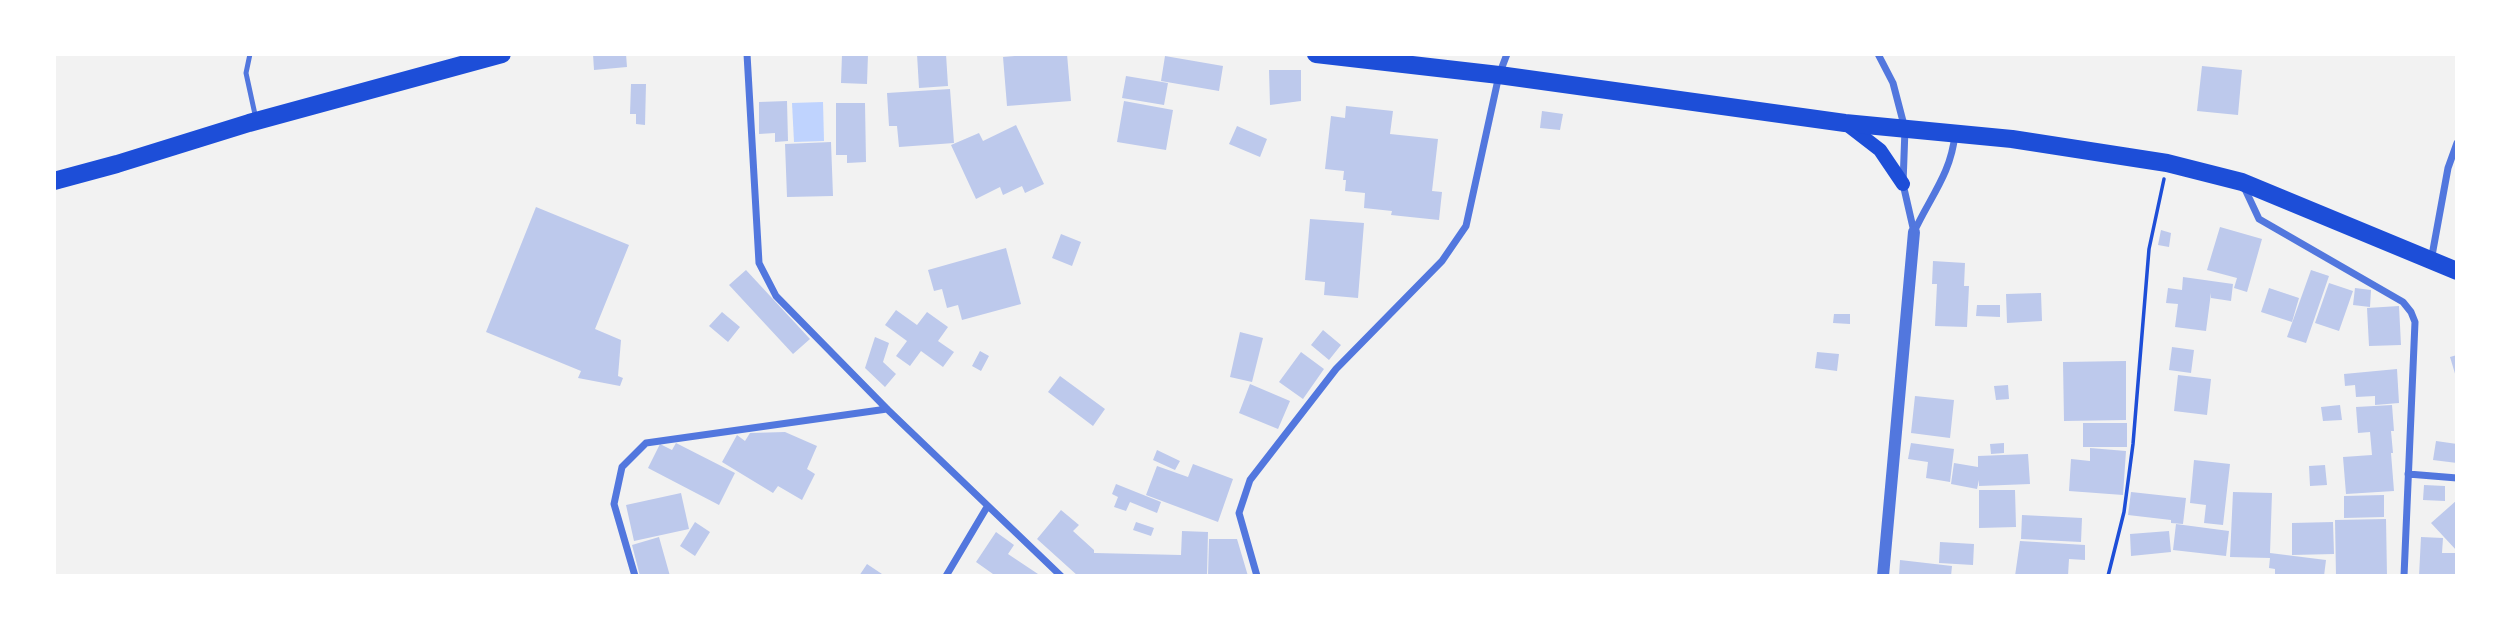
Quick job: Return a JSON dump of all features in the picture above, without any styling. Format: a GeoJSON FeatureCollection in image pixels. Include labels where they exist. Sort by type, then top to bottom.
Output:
{"type":"FeatureCollection","features":[{"type":"Feature","properties":{"kind":"main road"},"geometry":{"type":"LineString","coordinates":[[54,181],[502,54]]}},
{"type":"Feature","properties":{"kind":"main road"},"geometry":{"type":"LineString","coordinates":[[1316,54],[1499,75],[1845,123],[2011,139],[2167,163],[2242,182],[2457,271]]}},
{"type":"Feature","properties":{"kind":"main road"},"geometry":{"type":"LineString","coordinates":[[1845,123],[1880,150],[1903,184]]}},
{"type":"Feature","properties":{"kind":"street"},"geometry":{"type":"LineString","coordinates":[[747,54],[759,263],[776,296],[887,409],[1061,576]]}},
{"type":"Feature","properties":{"kind":"street"},"geometry":{"type":"LineString","coordinates":[[1256,576],[1239,513],[1250,480],[1336,369],[1442,261],[1466,226],[1499,75],[1507,54]]}},
{"type":"Feature","properties":{"kind":"street"},"geometry":{"type":"LineString","coordinates":[[1878,54],[1893,83],[1905,130],[1903,184],[1914,232],[1883,576]]}},
{"type":"Feature","properties":{"kind":"street"},"geometry":{"type":"LineString","coordinates":[[1914,232],[1925,207],[1948,170],[1955,134]]}},
{"type":"Feature","properties":{"kind":"street"},"geometry":{"type":"LineString","coordinates":[[2431,261],[2448,168],[2457,143]]}},
{"type":"Feature","properties":{"kind":"street"},"geometry":{"type":"LineString","coordinates":[[2242,182],[2259,219],[2403,302],[2411,312],[2415,322],[2404,576]]}},
{"type":"Feature","properties":{"kind":"street"},"geometry":{"type":"LineString","coordinates":[[635,576],[614,504],[622,467],[646,443],[887,409]]}},
{"type":"Feature","properties":{"kind":"street"},"geometry":{"type":"LineString","coordinates":[[2408,474],[2457,478]]}},
{"type":"Feature","properties":{"kind":"street"},"geometry":{"type":"LineString","coordinates":[[946,576],[987,507]]}},
{"type":"Feature","properties":{"kind":"lane"},"geometry":{"type":"LineString","coordinates":[[250,54],[246,73],[256,122]]}},
{"type":"Feature","properties":{"kind":"path"},"geometry":{"type":"LineString","coordinates":[[2108,576],[2124,512],[2133,444],[2149,249],[2167,163]]}},
{"type":"Feature","properties":{"kind":"water"},"geometry":{"type":"Polygon","coordinates":[[[823,102],[824,141],[794,142],[792,103],[823,102]]]}},
{"type":"Feature","properties":{"kind":"building"},"geometry":{"type":"Polygon","coordinates":[[[593,54],[626,54],[627,67],[594,70],[593,54]]]}},
{"type":"Feature","properties":{"kind":"building"},"geometry":{"type":"Polygon","coordinates":[[[842,54],[868,54],[867,84],[841,83],[842,54]]]}},
{"type":"Feature","properties":{"kind":"building"},"geometry":{"type":"Polygon","coordinates":[[[917,54],[946,54],[948,86],[919,88],[917,54]]]}},
{"type":"Feature","properties":{"kind":"building"},"geometry":{"type":"Polygon","coordinates":[[[1067,54],[1071,101],[1007,106],[1003,57],[1067,54]]]}},
{"type":"Feature","properties":{"kind":"building"},"geometry":{"type":"Polygon","coordinates":[[[1165,56],[1223,66],[1219,91],[1161,81],[1165,56]]]}},
{"type":"Feature","properties":{"kind":"building"},"geometry":{"type":"Polygon","coordinates":[[[2202,66],[2242,70],[2238,115],[2197,111],[2202,66]]]}},
{"type":"Feature","properties":{"kind":"building"},"geometry":{"type":"Polygon","coordinates":[[[1269,70],[1301,70],[1301,101],[1270,105],[1269,70]]]}},
{"type":"Feature","properties":{"kind":"building"},"geometry":{"type":"Polygon","coordinates":[[[1126,76],[1168,83],[1164,105],[1122,98],[1126,76]]]}},
{"type":"Feature","properties":{"kind":"building"},"geometry":{"type":"Polygon","coordinates":[[[631,84],[646,84],[645,125],[636,124],[636,114],[630,114],[631,84]]]}},
{"type":"Feature","properties":{"kind":"building"},"geometry":{"type":"Polygon","coordinates":[[[950,89],[954,143],[899,147],[897,126],[889,126],[887,93],[950,89]]]}},
{"type":"Feature","properties":{"kind":"building"},"geometry":{"type":"Polygon","coordinates":[[[787,101],[788,141],[775,142],[775,133],[759,134],[759,102],[787,101]]]}},
{"type":"Feature","properties":{"kind":"building"},"geometry":{"type":"Polygon","coordinates":[[[1124,101],[1173,110],[1166,150],[1117,142],[1124,101]]]}},
{"type":"Feature","properties":{"kind":"building"},"geometry":{"type":"Polygon","coordinates":[[[836,103],[865,103],[866,162],[847,163],[847,155],[836,155],[836,103]]]}},
{"type":"Feature","properties":{"kind":"building"},"geometry":{"type":"Polygon","coordinates":[[[1346,106],[1393,111],[1390,134],[1438,139],[1432,191],[1442,192],[1439,220],[1391,215],[1392,211],[1364,208],[1365,193],[1345,191],[1344,171],[1325,169],[1331,116],[1345,118],[1346,106]]]}},
{"type":"Feature","properties":{"kind":"building"},"geometry":{"type":"Polygon","coordinates":[[[1542,111],[1563,114],[1560,130],[1540,128],[1542,111]]]}},
{"type":"Feature","properties":{"kind":"building"},"geometry":{"type":"Polygon","coordinates":[[[1016,125],[1044,184],[1025,193],[1022,186],[1003,195],[1000,187],[976,199],[951,145],[979,133],[983,141],[1016,125]]]}},
{"type":"Feature","properties":{"kind":"building"},"geometry":{"type":"Polygon","coordinates":[[[1237,126],[1267,139],[1260,157],[1229,144],[1237,126]]]}},
{"type":"Feature","properties":{"kind":"building"},"geometry":{"type":"Polygon","coordinates":[[[831,142],[833,196],[787,197],[785,144],[831,142]]]}},
{"type":"Feature","properties":{"kind":"building"},"geometry":{"type":"Polygon","coordinates":[[[536,207],[629,245],[595,329],[621,340],[618,376],[623,378],[620,386],[578,378],[581,371],[486,332],[536,207]]]}},
{"type":"Feature","properties":{"kind":"building"},"geometry":{"type":"Polygon","coordinates":[[[1310,219],[1364,223],[1358,298],[1324,295],[1325,282],[1305,280],[1310,219]]]}},
{"type":"Feature","properties":{"kind":"building"},"geometry":{"type":"Polygon","coordinates":[[[2220,227],[2262,239],[2247,292],[2234,288],[2237,278],[2207,270],[2220,227]]]}},
{"type":"Feature","properties":{"kind":"building"},"geometry":{"type":"Polygon","coordinates":[[[2161,230],[2171,233],[2169,247],[2158,245],[2161,230]]]}},
{"type":"Feature","properties":{"kind":"building"},"geometry":{"type":"Polygon","coordinates":[[[1061,234],[1081,242],[1072,266],[1052,258],[1061,234]]]}},
{"type":"Feature","properties":{"kind":"building"},"geometry":{"type":"Polygon","coordinates":[[[1006,248],[1021,304],[962,320],[958,305],[947,308],[942,289],[934,291],[928,270],[1006,248]]]}},
{"type":"Feature","properties":{"kind":"building"},"geometry":{"type":"Polygon","coordinates":[[[1933,261],[1965,263],[1964,286],[1969,286],[1967,327],[1935,326],[1937,284],[1932,284],[1933,261]]]}},
{"type":"Feature","properties":{"kind":"building"},"geometry":{"type":"Polygon","coordinates":[[[746,270],[810,339],[793,354],[729,285],[746,270]]]}},
{"type":"Feature","properties":{"kind":"building"},"geometry":{"type":"Polygon","coordinates":[[[2311,270],[2329,276],[2306,343],[2287,337],[2311,270]]]}},
{"type":"Feature","properties":{"kind":"building"},"geometry":{"type":"Polygon","coordinates":[[[2183,277],[2233,284],[2231,301],[2211,298],[2211,293],[2206,331],[2175,327],[2178,304],[2166,303],[2168,288],[2182,290],[2183,277]]]}},
{"type":"Feature","properties":{"kind":"building"},"geometry":{"type":"Polygon","coordinates":[[[2329,283],[2353,291],[2339,331],[2315,323],[2329,283]]]}},
{"type":"Feature","properties":{"kind":"building"},"geometry":{"type":"Polygon","coordinates":[[[2269,288],[2299,298],[2292,322],[2261,312],[2269,288]]]}},
{"type":"Feature","properties":{"kind":"building"},"geometry":{"type":"Polygon","coordinates":[[[2355,288],[2371,290],[2370,307],[2353,305],[2355,288]]]}},
{"type":"Feature","properties":{"kind":"building"},"geometry":{"type":"Polygon","coordinates":[[[2041,293],[2042,321],[2007,323],[2006,294],[2041,293]]]}},
{"type":"Feature","properties":{"kind":"building"},"geometry":{"type":"Polygon","coordinates":[[[1977,305],[2000,305],[2000,317],[1976,316],[1977,305]]]}},
{"type":"Feature","properties":{"kind":"building"},"geometry":{"type":"Polygon","coordinates":[[[2399,306],[2401,345],[2369,346],[2367,308],[2399,306]]]}},
{"type":"Feature","properties":{"kind":"building"},"geometry":{"type":"Polygon","coordinates":[[[896,310],[917,325],[927,312],[948,327],[938,341],[954,352],[943,367],[921,351],[910,366],[896,356],[907,341],[885,325],[896,310]]]}},
{"type":"Feature","properties":{"kind":"building"},"geometry":{"type":"Polygon","coordinates":[[[722,312],[740,327],[728,342],[709,326],[722,312]]]}},
{"type":"Feature","properties":{"kind":"building"},"geometry":{"type":"Polygon","coordinates":[[[1834,314],[1850,314],[1850,324],[1833,323],[1834,314]]]}},
{"type":"Feature","properties":{"kind":"building"},"geometry":{"type":"Polygon","coordinates":[[[1323,330],[1341,345],[1329,360],[1311,345],[1323,330]]]}},
{"type":"Feature","properties":{"kind":"building"},"geometry":{"type":"Polygon","coordinates":[[[1240,332],[1263,338],[1252,382],[1230,377],[1240,332]]]}},
{"type":"Feature","properties":{"kind":"building"},"geometry":{"type":"Polygon","coordinates":[[[875,337],[889,343],[883,362],[896,374],[885,387],[865,368],[875,337]]]}},
{"type":"Feature","properties":{"kind":"building"},"geometry":{"type":"Polygon","coordinates":[[[2172,347],[2194,350],[2191,373],[2169,370],[2172,347]]]}},
{"type":"Feature","properties":{"kind":"building"},"geometry":{"type":"Polygon","coordinates":[[[980,351],[989,356],[981,371],[972,366],[980,351]]]}},
{"type":"Feature","properties":{"kind":"building"},"geometry":{"type":"Polygon","coordinates":[[[1301,352],[1324,369],[1303,399],[1279,382],[1301,352]]]}},
{"type":"Feature","properties":{"kind":"building"},"geometry":{"type":"Polygon","coordinates":[[[1817,352],[1839,354],[1837,371],[1815,368],[1817,352]]]}},
{"type":"Feature","properties":{"kind":"building"},"geometry":{"type":"Polygon","coordinates":[[[2457,355],[2457,377],[2456,377],[2450,357],[2457,355]]]}},
{"type":"Feature","properties":{"kind":"building"},"geometry":{"type":"Polygon","coordinates":[[[2126,361],[2126,420],[2064,421],[2063,362],[2126,361]]]}},
{"type":"Feature","properties":{"kind":"building"},"geometry":{"type":"Polygon","coordinates":[[[2397,369],[2399,403],[2375,405],[2375,396],[2356,397],[2355,385],[2345,386],[2344,374],[2397,369]]]}},
{"type":"Feature","properties":{"kind":"building"},"geometry":{"type":"Polygon","coordinates":[[[2178,375],[2211,379],[2207,415],[2174,411],[2178,375]]]}},
{"type":"Feature","properties":{"kind":"building"},"geometry":{"type":"Polygon","coordinates":[[[1060,376],[1105,409],[1093,426],[1048,392],[1060,376]]]}},
{"type":"Feature","properties":{"kind":"building"},"geometry":{"type":"Polygon","coordinates":[[[1250,384],[1290,401],[1278,429],[1239,413],[1250,384]]]}},
{"type":"Feature","properties":{"kind":"building"},"geometry":{"type":"Polygon","coordinates":[[[2008,385],[2009,399],[1996,400],[1994,386],[2008,385]]]}},
{"type":"Feature","properties":{"kind":"building"},"geometry":{"type":"Polygon","coordinates":[[[1915,396],[1954,400],[1950,438],[1911,433],[1915,396]]]}},
{"type":"Feature","properties":{"kind":"building"},"geometry":{"type":"Polygon","coordinates":[[[2340,405],[2342,420],[2323,421],[2321,407],[2340,405]]]}},
{"type":"Feature","properties":{"kind":"building"},"geometry":{"type":"Polygon","coordinates":[[[2392,405],[2394,431],[2391,431],[2391,453],[2394,491],[2346,494],[2343,457],[2372,455],[2370,432],[2358,433],[2356,407],[2392,405]]]}},
{"type":"Feature","properties":{"kind":"building"},"geometry":{"type":"Polygon","coordinates":[[[2083,423],[2127,423],[2127,447],[2083,447],[2083,423]]]}},
{"type":"Feature","properties":{"kind":"building"},"geometry":{"type":"Polygon","coordinates":[[[785,432],[817,446],[807,469],[815,474],[802,500],[778,486],[773,493],[722,462],[737,435],[745,441],[750,433],[785,432]]]}},
{"type":"Feature","properties":{"kind":"building"},"geometry":{"type":"Polygon","coordinates":[[[2436,441],[2457,444],[2457,463],[2433,460],[2436,441]]]}},
{"type":"Feature","properties":{"kind":"building"},"geometry":{"type":"Polygon","coordinates":[[[676,443],[735,473],[719,505],[648,468],[660,444],[672,450],[676,443]]]}},
{"type":"Feature","properties":{"kind":"building"},"geometry":{"type":"Polygon","coordinates":[[[1911,443],[1954,449],[1950,482],[1926,478],[1928,462],[1908,459],[1911,443]]]}},
{"type":"Feature","properties":{"kind":"building"},"geometry":{"type":"Polygon","coordinates":[[[2004,443],[2004,453],[1991,454],[1990,444],[2004,443]]]}},
{"type":"Feature","properties":{"kind":"building"},"geometry":{"type":"Polygon","coordinates":[[[2090,448],[2126,451],[2123,495],[2069,491],[2071,459],[2090,461],[2090,448]]]}},
{"type":"Feature","properties":{"kind":"building"},"geometry":{"type":"Polygon","coordinates":[[[1157,450],[1180,461],[1175,470],[1153,460],[1157,450]]]}},
{"type":"Feature","properties":{"kind":"building"},"geometry":{"type":"Polygon","coordinates":[[[2028,454],[2030,484],[1979,486],[1979,480],[1977,489],[1951,484],[1954,463],[1978,467],[1978,456],[2028,454]]]}},
{"type":"Feature","properties":{"kind":"building"},"geometry":{"type":"Polygon","coordinates":[[[2194,460],[2230,464],[2223,525],[2204,523],[2206,505],[2190,503],[2194,460]]]}},
{"type":"Feature","properties":{"kind":"building"},"geometry":{"type":"Polygon","coordinates":[[[1193,464],[1233,479],[1218,522],[1146,495],[1157,466],[1188,477],[1193,464]]]}},
{"type":"Feature","properties":{"kind":"building"},"geometry":{"type":"Polygon","coordinates":[[[2325,465],[2327,485],[2310,486],[2309,466],[2325,465]]]}},
{"type":"Feature","properties":{"kind":"building"},"geometry":{"type":"Polygon","coordinates":[[[1116,484],[1161,502],[1157,513],[1130,502],[1126,511],[1114,507],[1118,497],[1112,494],[1116,484]]]}},
{"type":"Feature","properties":{"kind":"building"},"geometry":{"type":"Polygon","coordinates":[[[2424,485],[2445,486],[2445,501],[2423,500],[2424,485]]]}},
{"type":"Feature","properties":{"kind":"building"},"geometry":{"type":"Polygon","coordinates":[[[1979,490],[2015,490],[2016,527],[1979,528],[1979,490]]]}},
{"type":"Feature","properties":{"kind":"building"},"geometry":{"type":"Polygon","coordinates":[[[2131,492],[2186,498],[2183,524],[2128,515],[2131,492]]]}},
{"type":"Feature","properties":{"kind":"building"},"geometry":{"type":"Polygon","coordinates":[[[2233,492],[2272,493],[2270,553],[2326,560],[2324,576],[2275,576],[2275,569],[2269,568],[2270,558],[2230,557],[2233,492]]]}},
{"type":"Feature","properties":{"kind":"building"},"geometry":{"type":"Polygon","coordinates":[[[681,493],[689,529],[634,541],[626,505],[681,493]]]}},
{"type":"Feature","properties":{"kind":"building"},"geometry":{"type":"Polygon","coordinates":[[[2384,495],[2384,517],[2344,518],[2344,496],[2384,495]]]}},
{"type":"Feature","properties":{"kind":"building"},"geometry":{"type":"Polygon","coordinates":[[[2457,500],[2457,551],[2431,523],[2457,500]]]}},
{"type":"Feature","properties":{"kind":"building"},"geometry":{"type":"Polygon","coordinates":[[[1061,510],[1079,525],[1073,531],[1094,553],[1181,555],[1182,531],[1208,532],[1207,576],[1078,576],[1037,539],[1061,510]]]}},
{"type":"Feature","properties":{"kind":"building"},"geometry":{"type":"Polygon","coordinates":[[[2022,515],[2082,518],[2081,542],[2021,539],[2022,515]]]}},
{"type":"Feature","properties":{"kind":"building"},"geometry":{"type":"Polygon","coordinates":[[[2386,519],[2387,576],[2336,576],[2335,520],[2386,519]]]}},
{"type":"Feature","properties":{"kind":"building"},"geometry":{"type":"Polygon","coordinates":[[[695,522],[710,532],[695,556],[680,546],[695,522]]]}},
{"type":"Feature","properties":{"kind":"building"},"geometry":{"type":"Polygon","coordinates":[[[1136,522],[1154,528],[1151,536],[1133,530],[1136,522]]]}},
{"type":"Feature","properties":{"kind":"building"},"geometry":{"type":"Polygon","coordinates":[[[2333,522],[2334,554],[2292,555],[2292,523],[2333,522]]]}},
{"type":"Feature","properties":{"kind":"building"},"geometry":{"type":"Polygon","coordinates":[[[2176,524],[2229,531],[2226,556],[2173,550],[2176,524]]]}},
{"type":"Feature","properties":{"kind":"building"},"geometry":{"type":"Polygon","coordinates":[[[2169,531],[2171,552],[2131,556],[2130,534],[2169,531]]]}},
{"type":"Feature","properties":{"kind":"building"},"geometry":{"type":"Polygon","coordinates":[[[996,532],[1014,545],[1008,554],[1041,576],[992,576],[993,574],[976,562],[996,532]]]}},
{"type":"Feature","properties":{"kind":"building"},"geometry":{"type":"Polygon","coordinates":[[[659,537],[670,576],[640,576],[632,545],[659,537]]]}},
{"type":"Feature","properties":{"kind":"building"},"geometry":{"type":"Polygon","coordinates":[[[2421,537],[2443,538],[2442,553],[2457,553],[2457,576],[2419,576],[2421,537]]]}},
{"type":"Feature","properties":{"kind":"building"},"geometry":{"type":"Polygon","coordinates":[[[1209,539],[1237,539],[1248,576],[1208,576],[1209,539]]]}},
{"type":"Feature","properties":{"kind":"building"},"geometry":{"type":"Polygon","coordinates":[[[2020,541],[2085,545],[2085,560],[2069,559],[2068,576],[2015,576],[2020,541]]]}},
{"type":"Feature","properties":{"kind":"building"},"geometry":{"type":"Polygon","coordinates":[[[1940,542],[1974,544],[1973,565],[1939,563],[1940,542]]]}},
{"type":"Feature","properties":{"kind":"building"},"geometry":{"type":"Polygon","coordinates":[[[1900,560],[1952,566],[1951,576],[1899,576],[1900,560]]]}},
{"type":"Feature","properties":{"kind":"building"},"geometry":{"type":"Polygon","coordinates":[[[867,564],[885,576],[859,576],[867,564]]]}}]}
